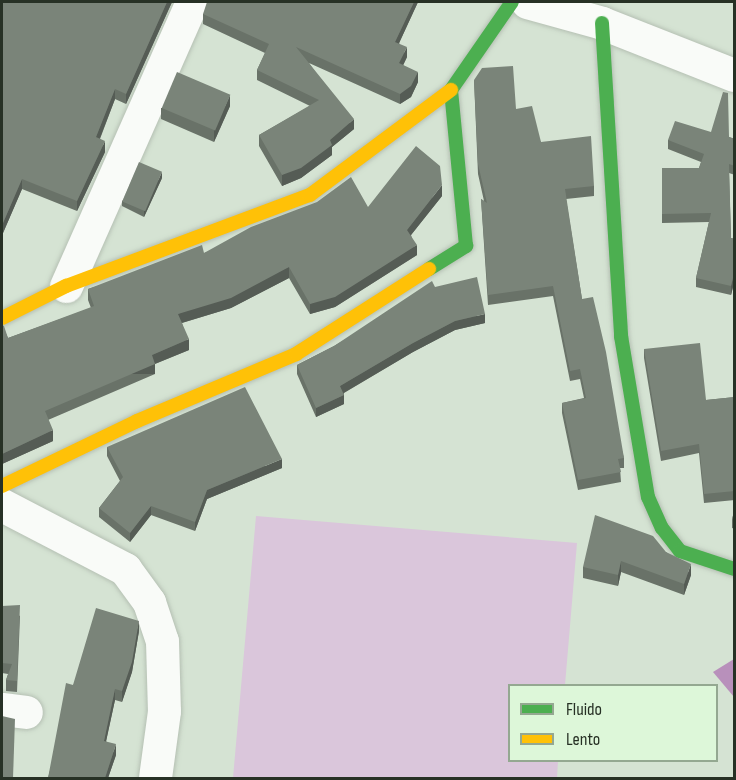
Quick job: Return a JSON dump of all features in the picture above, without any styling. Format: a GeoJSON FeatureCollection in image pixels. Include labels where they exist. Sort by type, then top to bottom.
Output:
{"type":"FeatureCollection","features":[{"type":"Feature","properties":{"kind":"street"},"geometry":{"type":"LineString","coordinates":[[66,286],[192,2]]}},
{"type":"Feature","properties":{"kind":"street"},"geometry":{"type":"LineString","coordinates":[[2,318],[66,286],[310,195],[451,90],[512,2]]}},
{"type":"Feature","properties":{"kind":"street"},"geometry":{"type":"LineString","coordinates":[[527,2],[602,23],[735,75]]}},
{"type":"Feature","properties":{"kind":"street"},"geometry":{"type":"LineString","coordinates":[[602,23],[621,336],[648,497],[662,528],[680,551],[735,569]]}},
{"type":"Feature","properties":{"kind":"street"},"geometry":{"type":"LineString","coordinates":[[2,486],[137,421],[296,354],[466,246],[451,90]]}},
{"type":"Feature","properties":{"kind":"street"},"geometry":{"type":"LineString","coordinates":[[2,505],[125,569],[149,602],[162,653],[164,711],[154,778]]}},
{"type":"Feature","properties":{"kind":"shaded area"},"geometry":{"type":"Polygon","coordinates":[[[256,516],[577,543],[565,684],[508,684],[508,762],[558,762],[557,778],[233,778],[256,516]]]}},
{"type":"Feature","properties":{"kind":"shaded area"},"geometry":{"type":"Polygon","coordinates":[[[734,659],[734,697],[713,672],[734,659]]]}},
{"type":"Feature","properties":{"kind":"building"},"geometry":{"type":"Polygon","coordinates":[[[2,2],[167,2],[126,94],[115,89],[96,137],[105,141],[77,201],[22,179],[3,223],[2,223],[2,2]]]}},
{"type":"Feature","properties":{"kind":"building"},"geometry":{"type":"Polygon","coordinates":[[[207,2],[414,2],[395,42],[407,47],[399,63],[418,72],[411,86],[400,94],[296,47],[354,119],[330,140],[332,145],[301,168],[282,175],[259,135],[319,100],[257,70],[269,44],[203,14],[207,2]]]}},
{"type":"Feature","properties":{"kind":"building"},"geometry":{"type":"Polygon","coordinates":[[[513,66],[516,109],[532,106],[541,142],[591,136],[594,186],[565,189],[582,299],[593,297],[606,352],[624,458],[618,459],[621,472],[578,480],[562,403],[586,398],[580,369],[570,371],[553,286],[488,295],[481,199],[487,203],[478,164],[474,80],[482,68],[513,66]]]}},
{"type":"Feature","properties":{"kind":"building"},"geometry":{"type":"Polygon","coordinates":[[[177,72],[230,95],[215,131],[162,108],[177,72]]]}},
{"type":"Feature","properties":{"kind":"building"},"geometry":{"type":"Polygon","coordinates":[[[723,92],[728,93],[729,137],[735,139],[735,166],[729,164],[731,238],[735,239],[735,270],[731,286],[696,278],[711,213],[662,214],[662,168],[699,168],[704,154],[668,140],[675,121],[711,132],[723,92]]]}},
{"type":"Feature","properties":{"kind":"building"},"geometry":{"type":"Polygon","coordinates":[[[416,146],[440,166],[442,185],[407,230],[417,245],[335,297],[310,304],[289,267],[231,298],[178,314],[189,339],[152,355],[155,364],[45,411],[53,430],[2,454],[2,325],[8,338],[94,306],[88,289],[202,245],[204,253],[251,227],[317,202],[351,177],[368,207],[416,146]]]}},
{"type":"Feature","properties":{"kind":"building"},"geometry":{"type":"Polygon","coordinates":[[[139,162],[162,172],[145,211],[122,202],[139,162]]]}},
{"type":"Feature","properties":{"kind":"building"},"geometry":{"type":"Polygon","coordinates":[[[477,277],[485,314],[455,321],[413,343],[340,386],[344,395],[316,408],[297,365],[334,346],[432,281],[435,287],[477,277]]]}},
{"type":"Feature","properties":{"kind":"building"},"geometry":{"type":"Polygon","coordinates":[[[700,343],[706,400],[735,397],[735,491],[704,494],[699,444],[661,451],[644,349],[700,343]]]}},
{"type":"Feature","properties":{"kind":"building"},"geometry":{"type":"Polygon","coordinates":[[[245,387],[282,459],[207,490],[195,522],[151,506],[130,533],[99,508],[123,477],[107,447],[245,387]]]}},
{"type":"Feature","properties":{"kind":"building"},"geometry":{"type":"Polygon","coordinates":[[[595,515],[653,536],[666,552],[691,564],[684,584],[621,561],[618,575],[583,567],[595,515]]]}},
{"type":"Feature","properties":{"kind":"building"},"geometry":{"type":"Polygon","coordinates":[[[20,605],[17,681],[6,680],[12,664],[2,663],[2,606],[20,605]]]}},
{"type":"Feature","properties":{"kind":"building"},"geometry":{"type":"Polygon","coordinates":[[[96,608],[139,621],[132,662],[122,691],[115,689],[104,741],[116,744],[105,778],[48,778],[66,683],[73,685],[96,608]]]}},
{"type":"Feature","properties":{"kind":"building"},"geometry":{"type":"Polygon","coordinates":[[[2,716],[15,719],[13,778],[2,778],[2,716]]]}},
{"type":"Feature","properties":{"kind":"traffic: fast"},"geometry":{"type":"LineString","coordinates":[[429,269],[466,246],[451,90],[512,2]]}},
{"type":"Feature","properties":{"kind":"traffic: fast"},"geometry":{"type":"LineString","coordinates":[[602,23],[621,336],[648,497],[662,528],[680,551],[734,569]]}},
{"type":"Feature","properties":{"kind":"traffic: slow"},"geometry":{"type":"LineString","coordinates":[[2,318],[66,286],[310,195],[451,90]]}},
{"type":"Feature","properties":{"kind":"traffic: slow"},"geometry":{"type":"LineString","coordinates":[[2,486],[137,421],[296,354],[429,269]]}}]}
